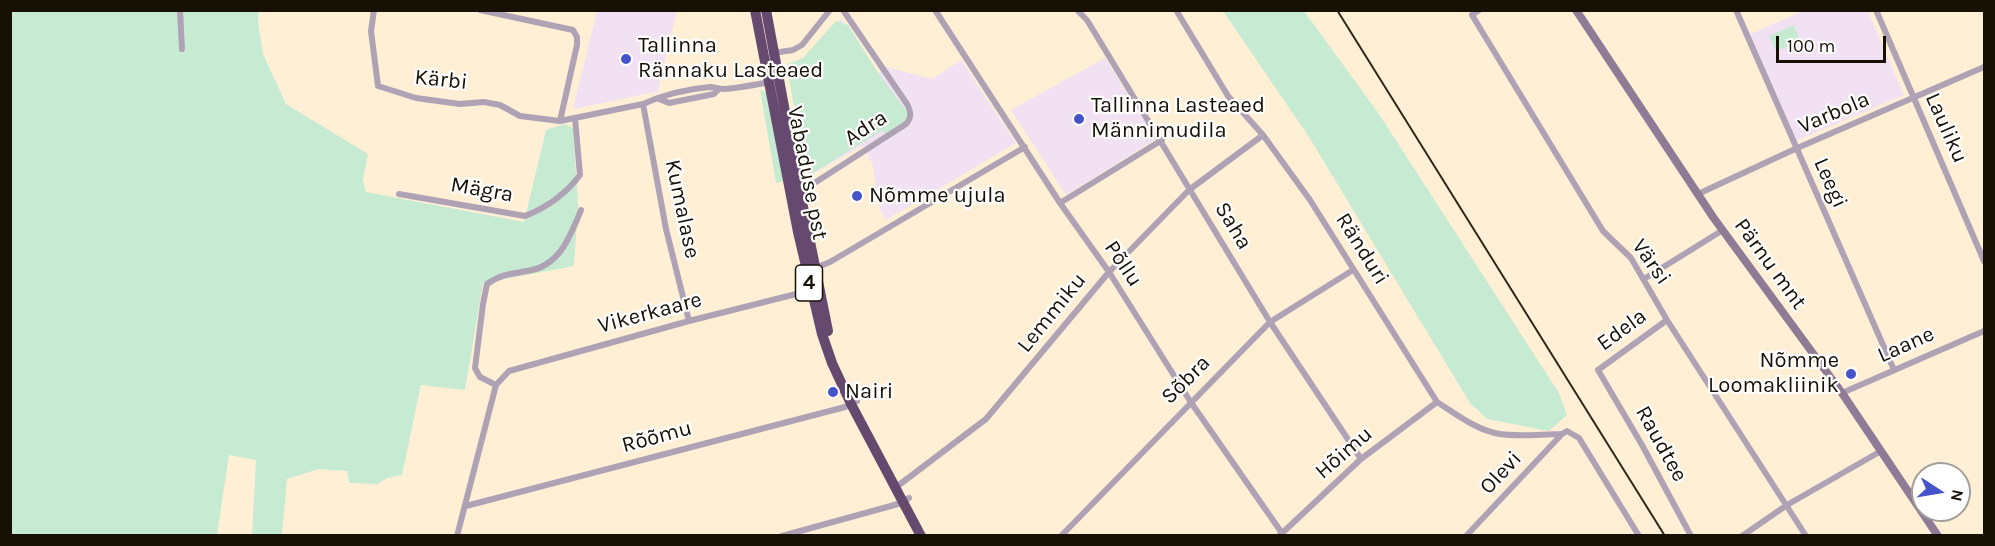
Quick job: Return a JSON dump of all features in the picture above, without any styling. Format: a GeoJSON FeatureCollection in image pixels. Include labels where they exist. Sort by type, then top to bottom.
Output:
{"type":"FeatureCollection","features":[{"type":"Feature","properties":{"kind":"highway","name":"Vabaduse pst"},"geometry":{"type":"LineString","coordinates":[[755,10],[769,54]]}},
{"type":"Feature","properties":{"kind":"highway","name":"Vabaduse pst"},"geometry":{"type":"LineString","coordinates":[[766,10],[769,54],[815,289],[854,402],[898,486],[929,536]]}},
{"type":"Feature","properties":{"kind":"highway","name":"Vabaduse pst"},"geometry":{"type":"LineString","coordinates":[[794,188],[815,268],[815,289]]}},
{"type":"Feature","properties":{"kind":"highway","name":"Vabaduse pst"},"geometry":{"type":"LineString","coordinates":[[906,500],[921,536]]}},
{"type":"Feature","properties":{"kind":"main road","name":"Pärnu mnt"},"geometry":{"type":"LineString","coordinates":[[1576,10],[1698,194],[1842,393],[1938,536]]}},
{"type":"Feature","properties":{"kind":"street"},"geometry":{"type":"LineString","coordinates":[[180,10],[182,50]]}},
{"type":"Feature","properties":{"kind":"street","name":"Kärbi"},"geometry":{"type":"LineString","coordinates":[[374,10],[371,30],[380,88],[460,104],[492,103],[520,116],[560,121],[643,104],[654,99],[669,103],[714,94],[719,89],[774,81]]}},
{"type":"Feature","properties":{"kind":"street"},"geometry":{"type":"LineString","coordinates":[[480,10],[573,30],[577,37],[577,45],[560,121]]}},
{"type":"Feature","properties":{"kind":"street"},"geometry":{"type":"LineString","coordinates":[[769,54],[793,50],[802,45],[830,10]]}},
{"type":"Feature","properties":{"kind":"street","name":"Adra"},"geometry":{"type":"LineString","coordinates":[[794,188],[816,182],[906,124],[910,119],[911,114],[907,104],[843,10]]}},
{"type":"Feature","properties":{"kind":"street","name":"Põllu"},"geometry":{"type":"LineString","coordinates":[[935,10],[1060,203],[1109,272],[1190,401],[1282,534]]}},
{"type":"Feature","properties":{"kind":"street","name":"Saha"},"geometry":{"type":"LineString","coordinates":[[1077,10],[1088,20],[1270,322],[1361,459]]}},
{"type":"Feature","properties":{"kind":"street","name":"Ränduri"},"geometry":{"type":"LineString","coordinates":[[1176,10],[1228,96],[1263,135],[1310,200],[1437,402],[1465,420],[1500,434],[1562,434]]}},
{"type":"Feature","properties":{"kind":"street","name":"Värsi"},"geometry":{"type":"LineString","coordinates":[[1479,10],[1472,15],[1600,225],[1631,258],[1667,320],[1806,536]]}},
{"type":"Feature","properties":{"kind":"street","name":"Leegi"},"geometry":{"type":"LineString","coordinates":[[1736,10],[1894,370]]}},
{"type":"Feature","properties":{"kind":"street","name":"Lauliku"},"geometry":{"type":"LineString","coordinates":[[1876,10],[1984,261]]}},
{"type":"Feature","properties":{"kind":"street","name":"Varbola"},"geometry":{"type":"LineString","coordinates":[[1698,194],[1984,67]]}},
{"type":"Feature","properties":{"kind":"street","name":"Kumalase"},"geometry":{"type":"LineString","coordinates":[[643,104],[666,229],[688,321]]}},
{"type":"Feature","properties":{"kind":"street","name":"Mägra"},"geometry":{"type":"LineString","coordinates":[[399,194],[525,216],[540,210],[566,193],[579,175],[575,118]]}},
{"type":"Feature","properties":{"kind":"street","name":"Lemmiku"},"geometry":{"type":"LineString","coordinates":[[898,486],[986,419],[1109,272],[1190,190],[1263,135]]}},
{"type":"Feature","properties":{"kind":"street"},"geometry":{"type":"LineString","coordinates":[[1060,203],[1162,140]]}},
{"type":"Feature","properties":{"kind":"street"},"geometry":{"type":"LineString","coordinates":[[815,268],[830,262],[1025,147]]}},
{"type":"Feature","properties":{"kind":"street"},"geometry":{"type":"LineString","coordinates":[[457,536],[496,385],[480,377],[475,368],[483,304],[488,284],[500,275],[532,271],[550,264],[568,242],[581,210]]}},
{"type":"Feature","properties":{"kind":"street"},"geometry":{"type":"LineString","coordinates":[[1644,279],[1723,230]]}},
{"type":"Feature","properties":{"kind":"street","name":"Sõbra"},"geometry":{"type":"LineString","coordinates":[[1060,536],[1270,322],[1353,270]]}},
{"type":"Feature","properties":{"kind":"street","name":"Vikerkaare"},"geometry":{"type":"LineString","coordinates":[[496,385],[508,371],[688,321],[815,289]]}},
{"type":"Feature","properties":{"kind":"street","name":"Edela"},"geometry":{"type":"LineString","coordinates":[[1598,370],[1667,320]]}},
{"type":"Feature","properties":{"kind":"street","name":"Laane"},"geometry":{"type":"LineString","coordinates":[[1842,393],[1984,331]]}},
{"type":"Feature","properties":{"kind":"street","name":"Raudtee"},"geometry":{"type":"LineString","coordinates":[[1598,370],[1691,536]]}},
{"type":"Feature","properties":{"kind":"street","name":"Rõõmu"},"geometry":{"type":"LineString","coordinates":[[465,506],[854,402]]}},
{"type":"Feature","properties":{"kind":"street","name":"Hõimu"},"geometry":{"type":"LineString","coordinates":[[1282,534],[1361,459],[1437,402]]}},
{"type":"Feature","properties":{"kind":"street"},"geometry":{"type":"LineString","coordinates":[[1562,434],[1567,431],[1579,438],[1639,536]]}},
{"type":"Feature","properties":{"kind":"street","name":"Olevi"},"geometry":{"type":"LineString","coordinates":[[1466,536],[1562,434]]}},
{"type":"Feature","properties":{"kind":"street"},"geometry":{"type":"LineString","coordinates":[[1742,536],[1787,505],[1881,451]]}},
{"type":"Feature","properties":{"kind":"street"},"geometry":{"type":"LineString","coordinates":[[782,536],[906,500]]}},
{"type":"Feature","properties":{"kind":"shaded area","name":"Tallinna Rännaku Lasteaed"},"geometry":{"type":"Polygon","coordinates":[[[597,11],[677,11],[657,94],[655,92],[573,109],[597,11]]]}},
{"type":"Feature","properties":{"kind":"shaded area"},"geometry":{"type":"Polygon","coordinates":[[[1803,11],[1868,11],[1904,95],[1796,141],[1750,34],[1803,11]]]}},
{"type":"Feature","properties":{"kind":"shaded area"},"geometry":{"type":"Polygon","coordinates":[[[841,19],[878,74],[887,67],[932,79],[961,60],[1016,143],[886,220],[880,209],[872,163],[862,146],[811,175],[794,75],[841,19]]]}},
{"type":"Feature","properties":{"kind":"shaded area","name":"Tallinna Lasteaed Männimudila"},"geometry":{"type":"Polygon","coordinates":[[[1105,58],[1156,139],[1066,195],[1011,110],[1105,58]]]}},
{"type":"Feature","properties":{"kind":"green space"},"geometry":{"type":"Polygon","coordinates":[[[10,11],[259,11],[258,22],[263,54],[286,104],[368,154],[363,180],[366,192],[524,222],[546,130],[565,124],[573,128],[578,205],[574,266],[483,283],[465,390],[421,385],[402,475],[387,478],[378,484],[349,483],[347,471],[319,469],[287,479],[282,535],[252,535],[256,460],[229,455],[217,535],[11,535],[10,11]]]}},
{"type":"Feature","properties":{"kind":"green space"},"geometry":{"type":"Polygon","coordinates":[[[1223,11],[1304,11],[1379,114],[1559,393],[1567,415],[1549,431],[1487,419],[1470,403],[1309,137],[1223,11]]]}},
{"type":"Feature","properties":{"kind":"green space"},"geometry":{"type":"Polygon","coordinates":[[[836,21],[848,25],[877,71],[908,113],[905,121],[886,134],[883,130],[810,175],[805,168],[787,67],[788,64],[803,58],[836,21]]]}},
{"type":"Feature","properties":{"kind":"green space"},"geometry":{"type":"Polygon","coordinates":[[[1794,25],[1800,41],[1776,51],[1769,36],[1794,25]]]}},
{"type":"Feature","properties":{"kind":"green space"},"geometry":{"type":"Polygon","coordinates":[[[760,90],[766,92],[784,181],[776,183],[760,90]]]}},
{"type":"Feature","properties":{"kind":"railway"},"geometry":{"type":"LineString","coordinates":[[1337,10],[1665,536]]}},
{"type":"Feature","properties":{"kind":"place","name":"Tallinna Rännaku Lasteaed"},"geometry":{"type":"Point","coordinates":[626,59]}},
{"type":"Feature","properties":{"kind":"place","name":"Tallinna Lasteaed Männimudila"},"geometry":{"type":"Point","coordinates":[1079,119]}},
{"type":"Feature","properties":{"kind":"place","name":"Nõmme ujula"},"geometry":{"type":"Point","coordinates":[857,196]}},
{"type":"Feature","properties":{"kind":"place","name":"Nõmme Loomakliinik"},"geometry":{"type":"Point","coordinates":[1851,374]}},
{"type":"Feature","properties":{"kind":"place","name":"Nairi"},"geometry":{"type":"Point","coordinates":[833,392]}}]}
